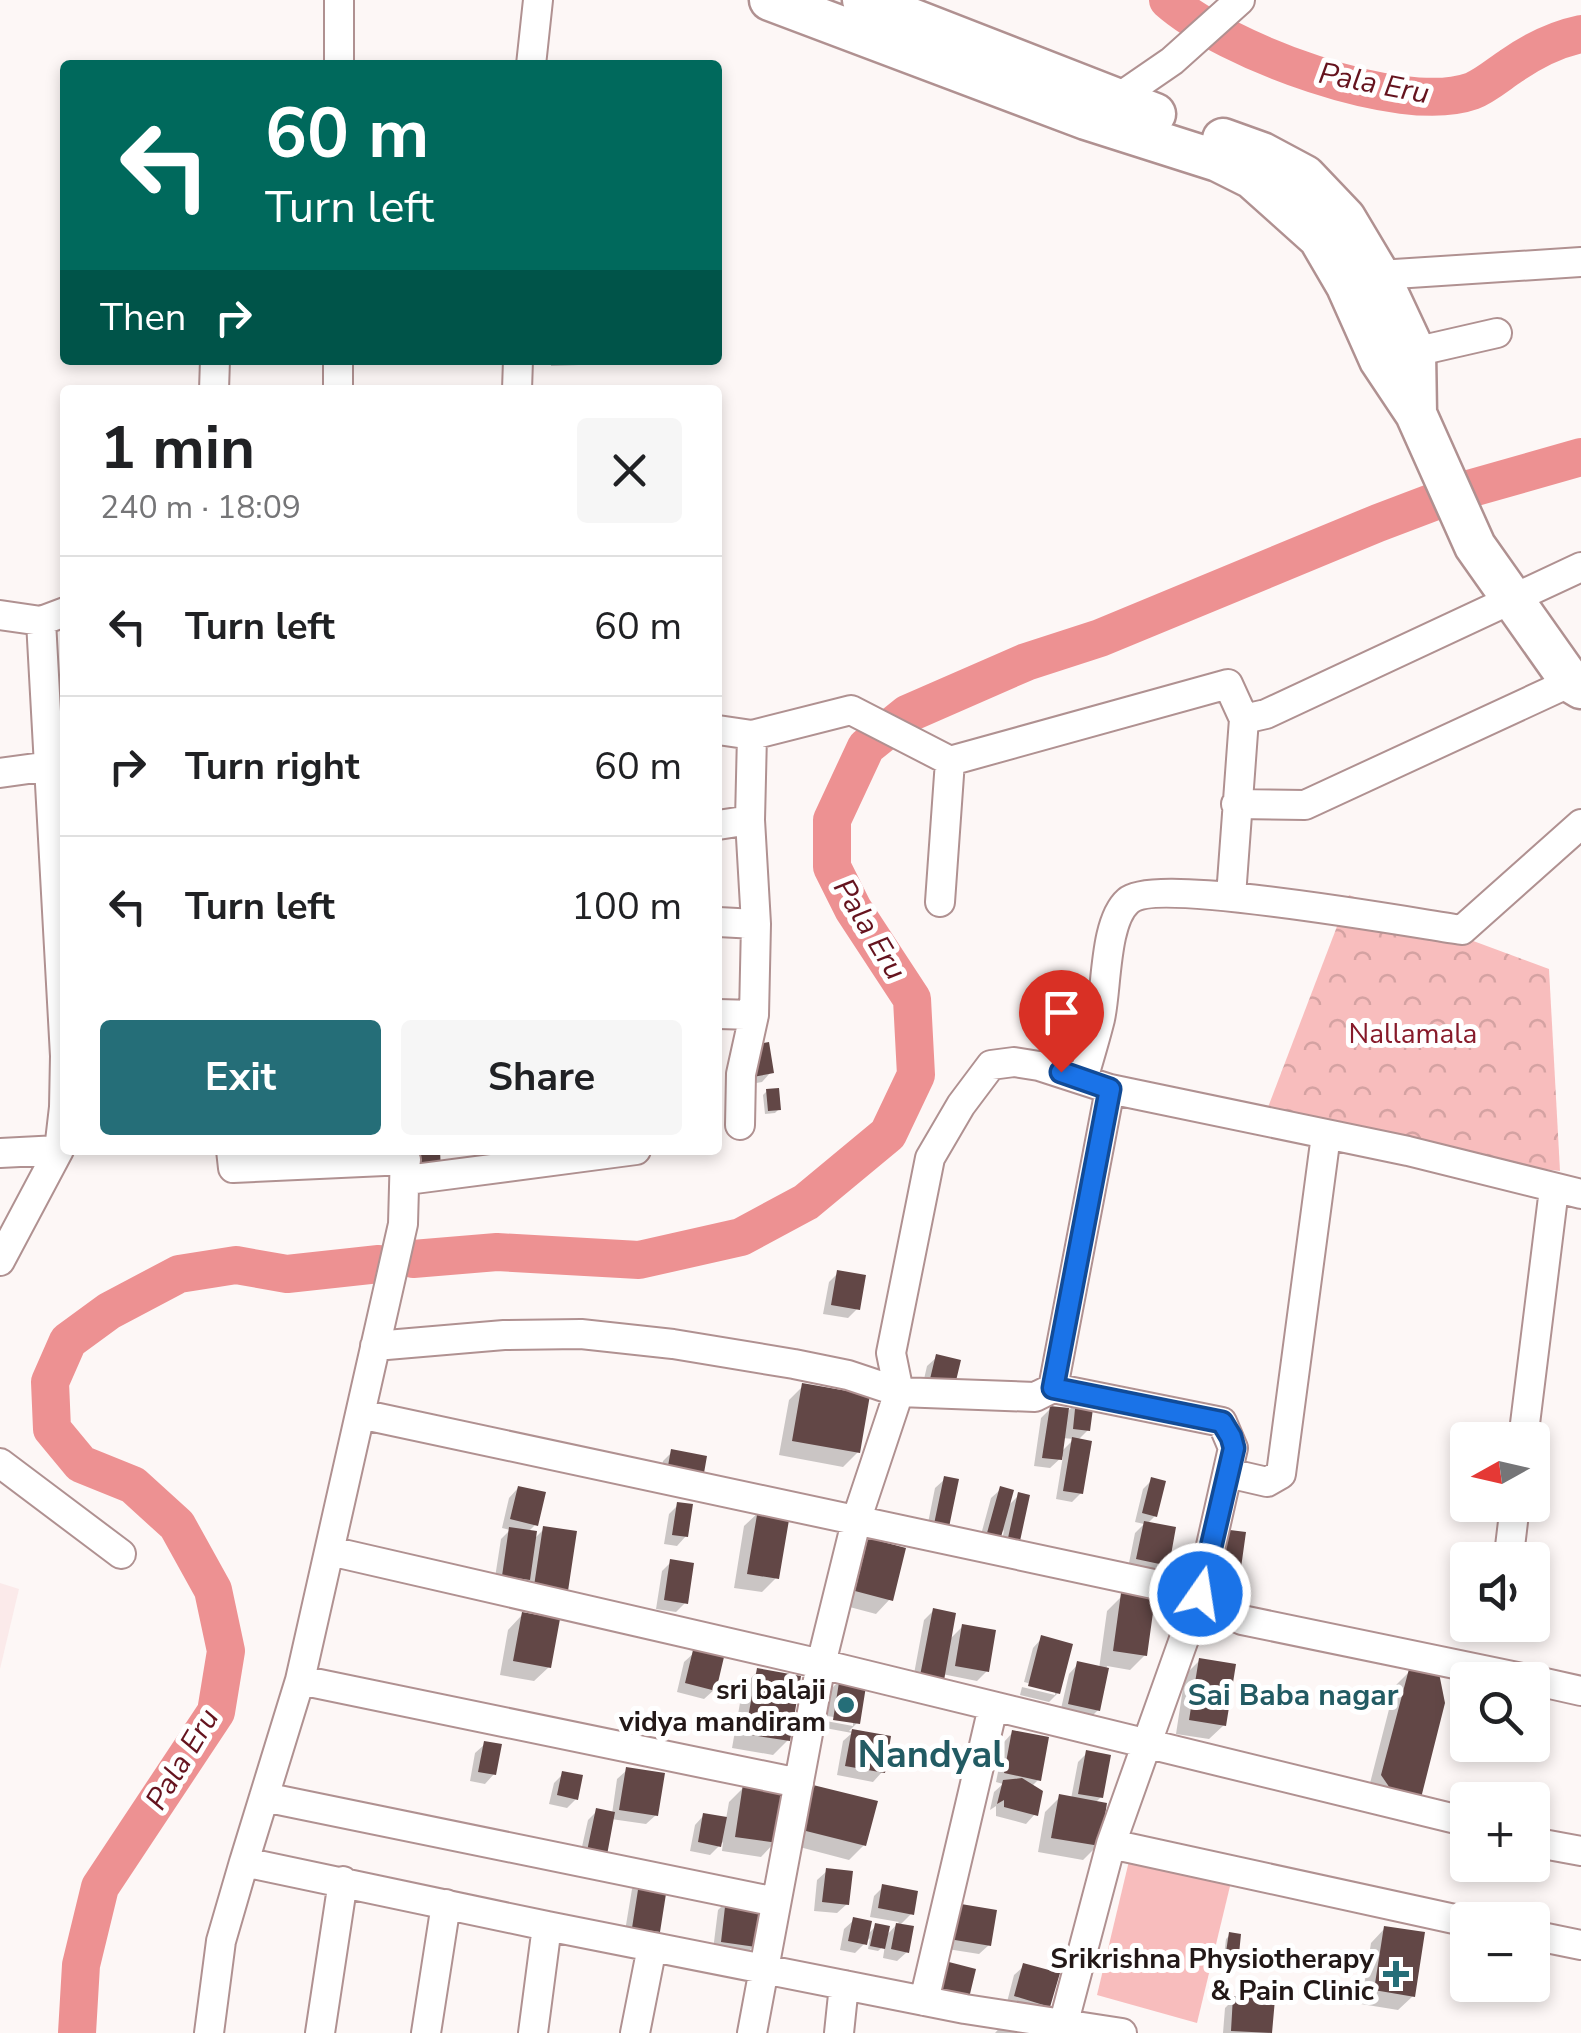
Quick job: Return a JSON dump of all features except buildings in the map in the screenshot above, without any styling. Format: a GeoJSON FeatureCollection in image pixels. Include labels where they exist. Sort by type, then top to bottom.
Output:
{"type":"FeatureCollection","features":[{"type":"Feature","properties":{"kind":"highway"},"geometry":{"type":"LineString","coordinates":[[770,0],[1101,110]]}},
{"type":"Feature","properties":{"kind":"highway"},"geometry":{"type":"LineString","coordinates":[[863,0],[1252,178],[1319,238],[1363,281],[1475,546],[1576,685]]}},
{"type":"Feature","properties":{"kind":"street"},"geometry":{"type":"LineString","coordinates":[[338,60],[339,0]]}},
{"type":"Feature","properties":{"kind":"street"},"geometry":{"type":"LineString","coordinates":[[532,60],[538,0]]}},
{"type":"Feature","properties":{"kind":"street"},"geometry":{"type":"LineString","coordinates":[[1101,110],[1172,62],[1240,0]]}},
{"type":"Feature","properties":{"kind":"street"},"geometry":{"type":"LineString","coordinates":[[1363,281],[1581,262]]}},
{"type":"Feature","properties":{"kind":"street"},"geometry":{"type":"LineString","coordinates":[[1397,356],[1496,333]]}},
{"type":"Feature","properties":{"kind":"street"},"geometry":{"type":"LineString","coordinates":[[1244,719],[1266,714],[1581,567]]}},
{"type":"Feature","properties":{"kind":"street"},"geometry":{"type":"LineString","coordinates":[[0,615],[53,616],[60,934]]}},
{"type":"Feature","properties":{"kind":"street"},"geometry":{"type":"LineString","coordinates":[[722,731],[752,735],[851,710],[950,761],[1228,684],[1244,719],[1231,896]]}},
{"type":"Feature","properties":{"kind":"street"},"geometry":{"type":"LineString","coordinates":[[1236,804],[1305,805],[1576,685]]}},
{"type":"Feature","properties":{"kind":"street"},"geometry":{"type":"LineString","coordinates":[[740,1125],[741,1074],[754,1015],[752,735]]}},
{"type":"Feature","properties":{"kind":"street"},"geometry":{"type":"LineString","coordinates":[[0,773],[54,751]]}},
{"type":"Feature","properties":{"kind":"street"},"geometry":{"type":"LineString","coordinates":[[940,902],[950,761]]}},
{"type":"Feature","properties":{"kind":"street"},"geometry":{"type":"LineString","coordinates":[[722,824],[750,820]]}},
{"type":"Feature","properties":{"kind":"street"},"geometry":{"type":"LineString","coordinates":[[1083,1078],[1100,1018],[1111,942],[1120,910],[1129,898],[1148,892],[1231,896],[1462,930],[1581,824]]}},
{"type":"Feature","properties":{"kind":"street"},"geometry":{"type":"LineString","coordinates":[[722,922],[756,924]]}},
{"type":"Feature","properties":{"kind":"street"},"geometry":{"type":"LineString","coordinates":[[722,1014],[754,1015]]}},
{"type":"Feature","properties":{"kind":"street"},"geometry":{"type":"LineString","coordinates":[[752,2033],[821,1664],[857,1518],[899,1392],[891,1352],[930,1158],[992,1065],[1014,1062],[1083,1078],[1110,1089],[1408,1151],[1568,1191],[1526,1422]]}},
{"type":"Feature","properties":{"kind":"street"},"geometry":{"type":"LineString","coordinates":[[1053,1388],[1110,1089]]}},
{"type":"Feature","properties":{"kind":"street"},"geometry":{"type":"LineString","coordinates":[[1228,1473],[1267,1482],[1281,1474],[1326,1134]]}},
{"type":"Feature","properties":{"kind":"street"},"geometry":{"type":"LineString","coordinates":[[0,1260],[60,1141]]}},
{"type":"Feature","properties":{"kind":"street"},"geometry":{"type":"LineString","coordinates":[[0,1153],[59,1150]]}},
{"type":"Feature","properties":{"kind":"street"},"geometry":{"type":"LineString","coordinates":[[232,1155],[233,1168],[552,1155]]}},
{"type":"Feature","properties":{"kind":"street"},"geometry":{"type":"LineString","coordinates":[[210,2033],[221,1940],[300,1680],[330,1551],[403,1224],[406,1163]]}},
{"type":"Feature","properties":{"kind":"street"},"geometry":{"type":"LineString","coordinates":[[376,1346],[504,1335],[581,1334],[794,1364],[848,1375],[899,1392],[1035,1397],[1053,1388],[1222,1422],[1234,1448],[1200,1594],[1112,1844],[1062,2028]]}},
{"type":"Feature","properties":{"kind":"street"},"geometry":{"type":"LineString","coordinates":[[360,1414],[1200,1594],[1220,1610],[1242,1620],[1450,1663]]}},
{"type":"Feature","properties":{"kind":"street"},"geometry":{"type":"LineString","coordinates":[[0,1463],[121,1554]]}},
{"type":"Feature","properties":{"kind":"street"},"geometry":{"type":"LineString","coordinates":[[330,1551],[821,1664],[1450,1818]]}},
{"type":"Feature","properties":{"kind":"street"},"geometry":{"type":"LineString","coordinates":[[300,1680],[800,1783]]}},
{"type":"Feature","properties":{"kind":"street"},"geometry":{"type":"LineString","coordinates":[[1550,1684],[1581,1690]]}},
{"type":"Feature","properties":{"kind":"street"},"geometry":{"type":"LineString","coordinates":[[924,2002],[993,1707]]}},
{"type":"Feature","properties":{"kind":"street"},"geometry":{"type":"LineString","coordinates":[[264,1797],[776,1902]]}},
{"type":"Feature","properties":{"kind":"street"},"geometry":{"type":"LineString","coordinates":[[1112,1844],[1450,1918]]}},
{"type":"Feature","properties":{"kind":"street"},"geometry":{"type":"LineString","coordinates":[[1550,1845],[1581,1851]]}},
{"type":"Feature","properties":{"kind":"street"},"geometry":{"type":"LineString","coordinates":[[244,1862],[924,2002],[950,2020],[1122,2033]]}},
{"type":"Feature","properties":{"kind":"street"},"geometry":{"type":"LineString","coordinates":[[320,2033],[343,1881]]}},
{"type":"Feature","properties":{"kind":"street"},"geometry":{"type":"LineString","coordinates":[[426,2033],[446,1904]]}},
{"type":"Feature","properties":{"kind":"street"},"geometry":{"type":"LineString","coordinates":[[533,2033],[546,1926]]}},
{"type":"Feature","properties":{"kind":"street"},"geometry":{"type":"LineString","coordinates":[[1550,1938],[1581,1944]]}},
{"type":"Feature","properties":{"kind":"street"},"geometry":{"type":"LineString","coordinates":[[636,2033],[652,1947]]}},
{"type":"Feature","properties":{"kind":"street"},"geometry":{"type":"LineString","coordinates":[[839,2033],[844,1985]]}},
{"type":"Feature","properties":{"kind":"shaded area"},"geometry":{"type":"Polygon","coordinates":[[[0,1583],[19,1589],[0,1669],[0,1583]]]}},
{"type":"Feature","properties":{"kind":"green space","name":"Nallamala"},"geometry":{"type":"Polygon","coordinates":[[[1349,895],[1549,969],[1560,1171],[1484,1162],[1265,1115],[1349,895]]]}},
{"type":"Feature","properties":{"kind":"green space"},"geometry":{"type":"Polygon","coordinates":[[[1129,1861],[1231,1882],[1197,2023],[1097,1995],[1129,1861]]]}},
{"type":"Feature","properties":{"kind":"waterway","name":"Pala Eru"},"geometry":{"type":"LineString","coordinates":[[1168,0],[1229,39],[1270,58],[1359,87],[1402,95],[1441,97],[1472,91],[1536,51],[1581,34]]}},
{"type":"Feature","properties":{"kind":"waterway","name":"Pala Eru"},"geometry":{"type":"LineString","coordinates":[[413,1259],[497,1252],[639,1260],[741,1237],[806,1202],[888,1134],[916,1075],[912,999],[853,909],[832,867],[832,820],[866,747],[907,714],[1026,662],[1100,638],[1465,490],[1581,457]]}},
{"type":"Feature","properties":{"kind":"waterway","name":"Pala Eru"},"geometry":{"type":"LineString","coordinates":[[77,2033],[81,1965],[100,1887],[216,1712],[226,1651],[213,1590],[177,1525],[133,1485],[81,1464],[52,1429],[50,1382],[68,1341],[109,1311],[179,1274],[236,1265],[287,1274],[379,1264]]}},
{"type":"Feature","properties":{"kind":"place","name":"sri balaji vidya mandiram"},"geometry":{"type":"Point","coordinates":[846,1705]}},
{"type":"Feature","properties":{"kind":"place","name":"Srikrishna Physiotherapy & Pain Clinic"},"geometry":{"type":"Point","coordinates":[1396,1974]}},
{"type":"Feature","properties":{"kind":"district","name":"Sai Baba nagar"},"geometry":{"type":"Point","coordinates":[1293,1695]}},
{"type":"Feature","properties":{"kind":"district","name":"Nandyal"},"geometry":{"type":"Point","coordinates":[931,1754]}},
{"type":"Feature","properties":{"kind":"route"},"geometry":{"type":"LineString","coordinates":[[1061,1072],[1110,1089],[1053,1388],[1222,1422],[1227,1429],[1234,1448],[1200,1594]]}}]}
